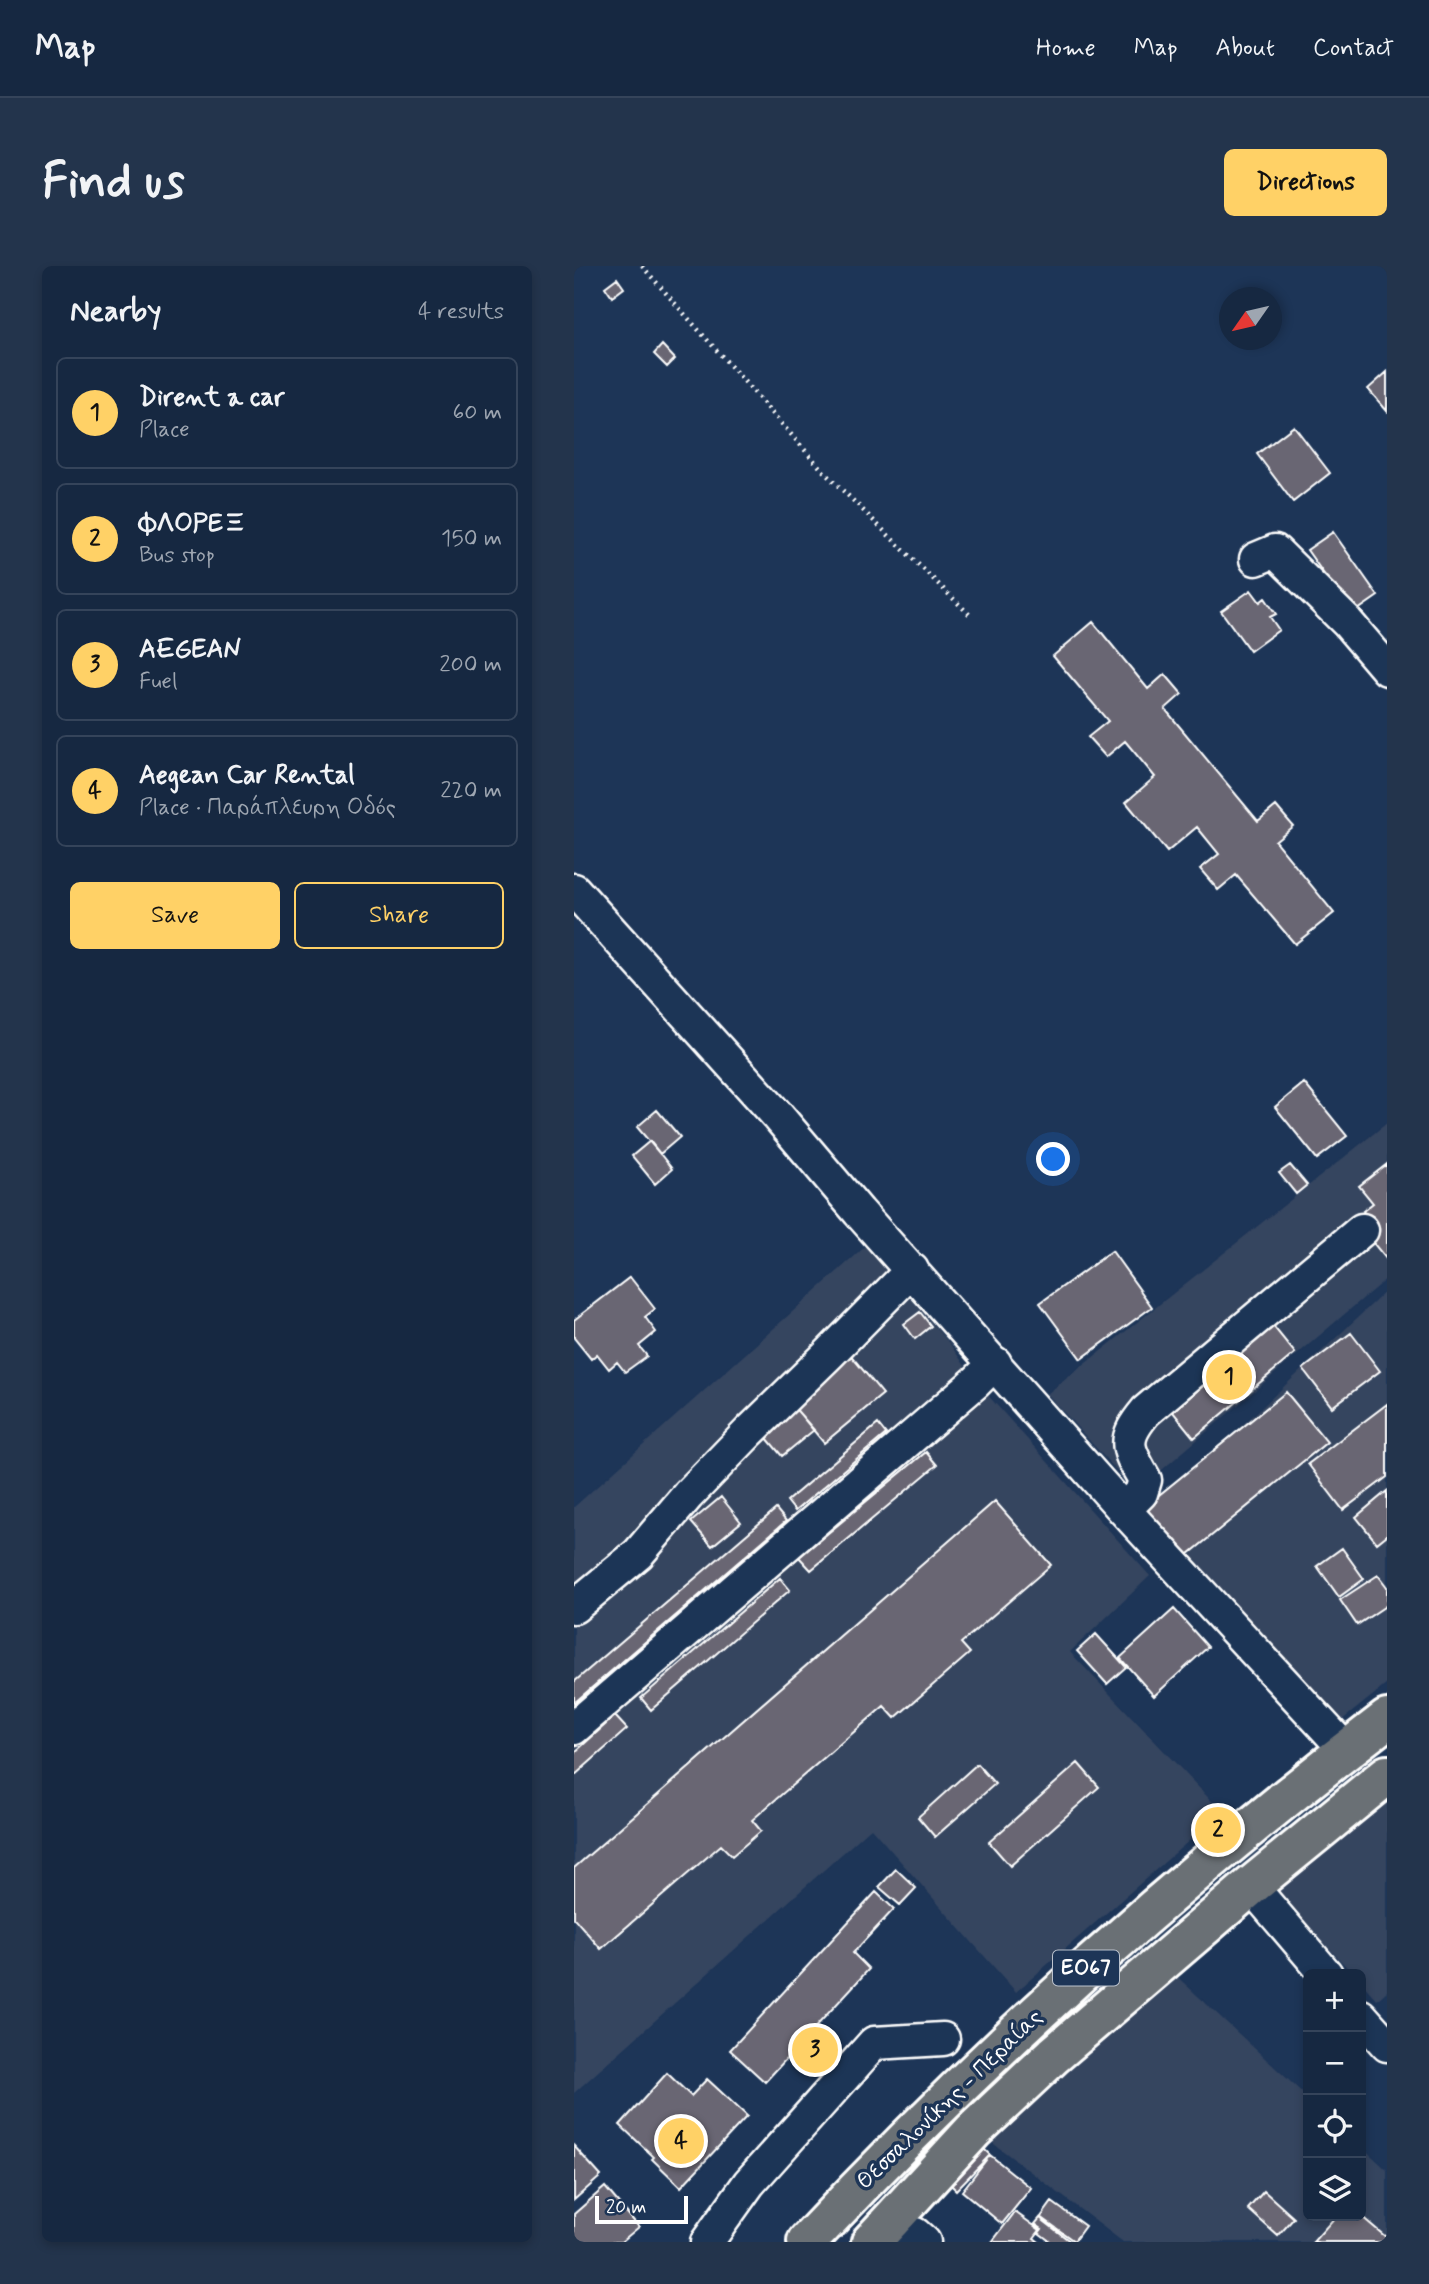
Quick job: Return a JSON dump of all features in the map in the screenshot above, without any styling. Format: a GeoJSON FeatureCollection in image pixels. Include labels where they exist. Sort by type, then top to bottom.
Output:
{"type":"FeatureCollection","features":[{"type":"Feature","properties":{"kind":"main road","name":"Θεσσαλονίκης - Περαίας"},"geometry":{"type":"LineString","coordinates":[[807,2242],[948,2099],[1059,1992],[1162,1902],[1387,1719]]}},
{"type":"Feature","properties":{"kind":"main road","name":"Θεσσαλονίκης - Περαίας"},"geometry":{"type":"LineString","coordinates":[[871,2242],[973,2131],[1024,2084],[1251,1886],[1387,1775]]}},
{"type":"Feature","properties":{"kind":"street"},"geometry":{"type":"LineString","coordinates":[[1256,559],[1275,551],[1347,622],[1387,669]]}},
{"type":"Feature","properties":{"kind":"street"},"geometry":{"type":"LineString","coordinates":[[574,890],[778,1115],[859,1212],[1124,1510],[1346,1750]]}},
{"type":"Feature","properties":{"kind":"street"},"geometry":{"type":"LineString","coordinates":[[1124,1510],[1141,1493],[1145,1480],[1129,1449],[1129,1434],[1146,1411],[1362,1230]]}},
{"type":"Feature","properties":{"kind":"street"},"geometry":{"type":"LineString","coordinates":[[574,1607],[638,1555],[688,1495],[912,1270]]}},
{"type":"Feature","properties":{"kind":"street"},"geometry":{"type":"LineString","coordinates":[[574,1728],[995,1363]]}},
{"type":"Feature","properties":{"kind":"street"},"geometry":{"type":"LineString","coordinates":[[1251,1886],[1322,1969]]}},
{"type":"Feature","properties":{"kind":"street"},"geometry":{"type":"LineString","coordinates":[[1366,2021],[1387,2045]]}},
{"type":"Feature","properties":{"kind":"street"},"geometry":{"type":"LineString","coordinates":[[707,2242],[749,2183],[874,2043],[943,2039]]}},
{"type":"Feature","properties":{"kind":"street"},"geometry":{"type":"LineString","coordinates":[[908,2242],[915,2234],[924,2242]]}},
{"type":"Feature","properties":{"kind":"path"},"geometry":{"type":"LineString","coordinates":[[642,266],[827,475],[971,616]]}},
{"type":"Feature","properties":{"kind":"shaded area"},"geometry":{"type":"Polygon","coordinates":[[[1387,1123],[1387,1278],[1136,1492],[1047,1394],[1387,1123]]]}},
{"type":"Feature","properties":{"kind":"shaded area"},"geometry":{"type":"Polygon","coordinates":[[[866,1246],[950,1344],[976,1382],[1150,1576],[1070,1652],[1222,1812],[1016,1992],[871,1828],[574,2093],[574,1507],[866,1246]]]}},
{"type":"Feature","properties":{"kind":"shaded area"},"geometry":{"type":"Polygon","coordinates":[[[1387,1290],[1387,1684],[1341,1721],[1151,1511],[1387,1290]]]}},
{"type":"Feature","properties":{"kind":"shaded area"},"geometry":{"type":"Polygon","coordinates":[[[1387,1789],[1387,1991],[1377,2000],[1366,1988],[1366,1969],[1348,1969],[1271,1886],[1387,1789]]]}},
{"type":"Feature","properties":{"kind":"shaded area"},"geometry":{"type":"Polygon","coordinates":[[[1171,1971],[1303,2093],[1303,2221],[1366,2221],[1366,2151],[1387,2170],[1387,2242],[1123,2242],[986,2138],[1171,1971]]]}},
{"type":"Feature","properties":{"kind":"building"},"geometry":{"type":"Polygon","coordinates":[[[617,278],[624,288],[612,297],[605,287],[617,278]]]}},
{"type":"Feature","properties":{"kind":"building"},"geometry":{"type":"Polygon","coordinates":[[[662,345],[675,359],[667,367],[654,354],[662,345]]]}},
{"type":"Feature","properties":{"kind":"building"},"geometry":{"type":"Polygon","coordinates":[[[1387,372],[1387,411],[1368,389],[1387,372]]]}},
{"type":"Feature","properties":{"kind":"building"},"geometry":{"type":"Polygon","coordinates":[[[1294,426],[1330,473],[1293,502],[1257,454],[1294,426]]]}},
{"type":"Feature","properties":{"kind":"building"},"geometry":{"type":"Polygon","coordinates":[[[1333,532],[1378,596],[1352,614],[1307,550],[1333,532]]]}},
{"type":"Feature","properties":{"kind":"building"},"geometry":{"type":"Polygon","coordinates":[[[1251,590],[1260,602],[1265,598],[1276,614],[1270,617],[1279,630],[1250,651],[1221,611],[1251,590]]]}},
{"type":"Feature","properties":{"kind":"building"},"geometry":{"type":"Polygon","coordinates":[[[1093,622],[1148,689],[1165,674],[1182,694],[1165,709],[1258,821],[1276,806],[1293,826],[1275,841],[1334,913],[1295,944],[1236,875],[1218,890],[1200,869],[1219,854],[1197,827],[1167,852],[1126,802],[1155,777],[1125,741],[1106,757],[1088,737],[1108,721],[1053,656],[1093,622]]]}},
{"type":"Feature","properties":{"kind":"building"},"geometry":{"type":"Polygon","coordinates":[[[1304,1083],[1347,1136],[1317,1159],[1275,1107],[1304,1083]]]}},
{"type":"Feature","properties":{"kind":"building"},"geometry":{"type":"Polygon","coordinates":[[[657,1110],[680,1137],[660,1154],[637,1127],[657,1110]]]}},
{"type":"Feature","properties":{"kind":"building"},"geometry":{"type":"Polygon","coordinates":[[[650,1141],[672,1169],[655,1184],[632,1156],[650,1141]]]}},
{"type":"Feature","properties":{"kind":"building"},"geometry":{"type":"Polygon","coordinates":[[[1387,1164],[1387,1260],[1365,1233],[1374,1226],[1363,1211],[1373,1203],[1359,1186],[1387,1164]]]}},
{"type":"Feature","properties":{"kind":"building"},"geometry":{"type":"Polygon","coordinates":[[[1290,1165],[1307,1185],[1296,1194],[1279,1173],[1290,1165]]]}},
{"type":"Feature","properties":{"kind":"building"},"geometry":{"type":"Polygon","coordinates":[[[1112,1251],[1152,1307],[1081,1359],[1040,1303],[1112,1251]]]}},
{"type":"Feature","properties":{"kind":"building"},"geometry":{"type":"Polygon","coordinates":[[[630,1277],[655,1309],[645,1317],[656,1332],[639,1346],[647,1356],[625,1372],[617,1362],[609,1369],[597,1354],[591,1359],[574,1338],[574,1320],[630,1277]]]}},
{"type":"Feature","properties":{"kind":"building"},"geometry":{"type":"Polygon","coordinates":[[[920,1312],[931,1326],[915,1339],[904,1324],[920,1312]]]}},
{"type":"Feature","properties":{"kind":"building"},"geometry":{"type":"Polygon","coordinates":[[[1265,1316],[1295,1353],[1194,1438],[1164,1401],[1265,1316]]]}},
{"type":"Feature","properties":{"kind":"building"},"geometry":{"type":"Polygon","coordinates":[[[1351,1333],[1380,1371],[1332,1407],[1303,1369],[1351,1333]]]}},
{"type":"Feature","properties":{"kind":"building"},"geometry":{"type":"Polygon","coordinates":[[[848,1352],[883,1394],[824,1443],[789,1401],[848,1352]]]}},
{"type":"Feature","properties":{"kind":"building"},"geometry":{"type":"Polygon","coordinates":[[[1286,1392],[1327,1442],[1184,1558],[1143,1508],[1286,1392]]]}},
{"type":"Feature","properties":{"kind":"building"},"geometry":{"type":"Polygon","coordinates":[[[1387,1404],[1387,1477],[1343,1510],[1308,1464],[1387,1404]]]}},
{"type":"Feature","properties":{"kind":"building"},"geometry":{"type":"Polygon","coordinates":[[[792,1405],[814,1430],[782,1456],[761,1431],[792,1405]]]}},
{"type":"Feature","properties":{"kind":"building"},"geometry":{"type":"Polygon","coordinates":[[[878,1424],[886,1434],[795,1511],[787,1501],[878,1424]]]}},
{"type":"Feature","properties":{"kind":"building"},"geometry":{"type":"Polygon","coordinates":[[[926,1452],[937,1465],[811,1570],[799,1557],[926,1452]]]}},
{"type":"Feature","properties":{"kind":"building"},"geometry":{"type":"Polygon","coordinates":[[[1387,1491],[1387,1535],[1377,1543],[1356,1517],[1387,1491]]]}},
{"type":"Feature","properties":{"kind":"building"},"geometry":{"type":"Polygon","coordinates":[[[721,1497],[741,1522],[712,1546],[691,1522],[721,1497]]]}},
{"type":"Feature","properties":{"kind":"building"},"geometry":{"type":"Polygon","coordinates":[[[995,1501],[1051,1565],[961,1643],[970,1653],[895,1718],[884,1706],[752,1820],[761,1831],[732,1856],[721,1845],[601,1949],[574,1918],[574,1868],[995,1501]]]}},
{"type":"Feature","properties":{"kind":"building"},"geometry":{"type":"Polygon","coordinates":[[[776,1509],[786,1521],[574,1703],[574,1682],[776,1509]]]}},
{"type":"Feature","properties":{"kind":"building"},"geometry":{"type":"Polygon","coordinates":[[[1342,1548],[1364,1579],[1339,1597],[1317,1566],[1342,1548]]]}},
{"type":"Feature","properties":{"kind":"building"},"geometry":{"type":"Polygon","coordinates":[[[1378,1575],[1387,1587],[1387,1605],[1357,1625],[1340,1600],[1378,1575]]]}},
{"type":"Feature","properties":{"kind":"building"},"geometry":{"type":"Polygon","coordinates":[[[780,1578],[790,1590],[651,1710],[641,1698],[780,1578]]]}},
{"type":"Feature","properties":{"kind":"building"},"geometry":{"type":"Polygon","coordinates":[[[1174,1609],[1208,1647],[1154,1696],[1120,1658],[1174,1609]]]}},
{"type":"Feature","properties":{"kind":"building"},"geometry":{"type":"Polygon","coordinates":[[[1096,1634],[1126,1667],[1107,1684],[1077,1651],[1096,1634]]]}},
{"type":"Feature","properties":{"kind":"building"},"geometry":{"type":"Polygon","coordinates":[[[615,1716],[627,1729],[574,1776],[574,1753],[615,1716]]]}},
{"type":"Feature","properties":{"kind":"building"},"geometry":{"type":"Polygon","coordinates":[[[1078,1763],[1099,1787],[1010,1866],[989,1842],[1078,1763]]]}},
{"type":"Feature","properties":{"kind":"building"},"geometry":{"type":"Polygon","coordinates":[[[977,1764],[995,1784],[935,1837],[918,1817],[977,1764]]]}},
{"type":"Feature","properties":{"kind":"building"},"geometry":{"type":"Polygon","coordinates":[[[896,1869],[916,1888],[900,1905],[879,1887],[896,1869]]]}},
{"type":"Feature","properties":{"kind":"building"},"geometry":{"type":"Polygon","coordinates":[[[876,1892],[894,1909],[853,1953],[869,1969],[765,2082],[730,2050],[876,1892]]]}},
{"type":"Feature","properties":{"kind":"building"},"geometry":{"type":"Polygon","coordinates":[[[667,2073],[691,2096],[707,2079],[747,2116],[681,2187],[620,2125],[667,2073]]]}},
{"type":"Feature","properties":{"kind":"building"},"geometry":{"type":"Polygon","coordinates":[[[978,2143],[990,2155],[956,2190],[944,2178],[978,2143]]]}},
{"type":"Feature","properties":{"kind":"building"},"geometry":{"type":"Polygon","coordinates":[[[574,2146],[601,2176],[574,2200],[574,2146]]]}},
{"type":"Feature","properties":{"kind":"building"},"geometry":{"type":"Polygon","coordinates":[[[990,2155],[1031,2188],[1002,2224],[962,2191],[990,2155]]]}},
{"type":"Feature","properties":{"kind":"building"},"geometry":{"type":"Polygon","coordinates":[[[605,2187],[639,2227],[621,2242],[574,2242],[574,2214],[605,2187]]]}},
{"type":"Feature","properties":{"kind":"building"},"geometry":{"type":"Polygon","coordinates":[[[1264,2191],[1294,2218],[1278,2236],[1248,2209],[1264,2191]]]}},
{"type":"Feature","properties":{"kind":"building"},"geometry":{"type":"Polygon","coordinates":[[[1052,2202],[1085,2226],[1074,2241],[1041,2217],[1052,2202]]]}},
{"type":"Feature","properties":{"kind":"building"},"geometry":{"type":"Polygon","coordinates":[[[1015,2212],[1040,2230],[1034,2238],[1039,2242],[992,2242],[1015,2212]]]}},
{"type":"Feature","properties":{"kind":"building"},"geometry":{"type":"Polygon","coordinates":[[[1040,2218],[1071,2242],[1051,2242],[1039,2233],[1042,2229],[1035,2224],[1040,2218]]]}},
{"type":"Feature","properties":{"kind":"building"},"geometry":{"type":"Polygon","coordinates":[[[1366,2220],[1387,2238],[1387,2242],[1313,2242],[1332,2221],[1366,2220]]]}},
{"type":"Feature","properties":{"kind":"place","name":"Dirent a car"},"geometry":{"type":"Point","coordinates":[1229,1377]}},
{"type":"Feature","properties":{"kind":"place","name":"ΦΛΟΡΕΞ"},"geometry":{"type":"Point","coordinates":[1218,1830]}},
{"type":"Feature","properties":{"kind":"place","name":"AEGEAN"},"geometry":{"type":"Point","coordinates":[815,2050]}},
{"type":"Feature","properties":{"kind":"place","name":"Aegean Car Rental"},"geometry":{"type":"Point","coordinates":[681,2141]}}]}
